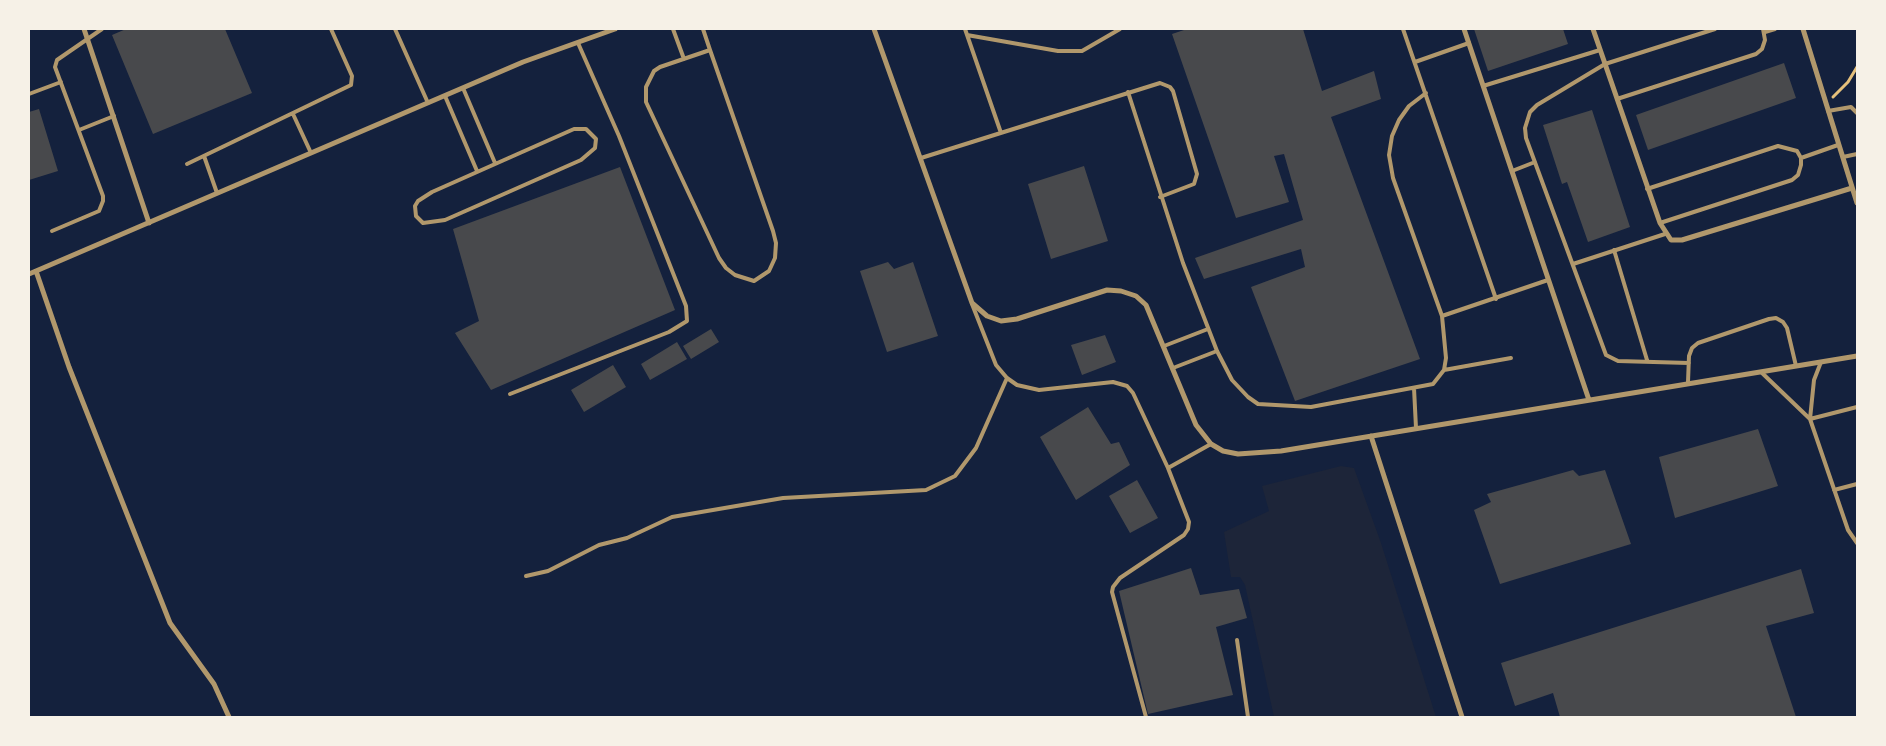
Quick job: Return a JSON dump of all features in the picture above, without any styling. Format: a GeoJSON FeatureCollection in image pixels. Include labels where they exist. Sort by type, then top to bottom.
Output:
{"type":"FeatureCollection","features":[{"type":"Feature","properties":{"kind":"street"},"geometry":{"type":"LineString","coordinates":[[84,29],[149,222]]}},
{"type":"Feature","properties":{"kind":"street"},"geometry":{"type":"LineString","coordinates":[[29,274],[523,62],[615,29]]}},
{"type":"Feature","properties":{"kind":"street"},"geometry":{"type":"LineString","coordinates":[[874,29],[972,303],[987,316],[1001,322],[1018,319],[1107,290],[1121,291],[1136,296],[1146,305],[1196,425],[1211,444],[1223,451],[1238,454],[1281,450],[1688,382],[1857,356]]}},
{"type":"Feature","properties":{"kind":"street"},"geometry":{"type":"LineString","coordinates":[[1464,29],[1589,400]]}},
{"type":"Feature","properties":{"kind":"street"},"geometry":{"type":"LineString","coordinates":[[1593,29],[1660,223],[1670,240],[1682,240],[1852,188]]}},
{"type":"Feature","properties":{"kind":"street"},"geometry":{"type":"LineString","coordinates":[[1803,29],[1857,203]]}},
{"type":"Feature","properties":{"kind":"street"},"geometry":{"type":"LineString","coordinates":[[36,270],[69,367],[170,623],[214,684],[230,717]]}},
{"type":"Feature","properties":{"kind":"street"},"geometry":{"type":"LineString","coordinates":[[1370,436],[1462,717]]}},
{"type":"Feature","properties":{"kind":"lane"},"geometry":{"type":"LineString","coordinates":[[52,231],[99,211],[103,201],[55,67],[57,60],[102,29]]}},
{"type":"Feature","properties":{"kind":"lane"},"geometry":{"type":"LineString","coordinates":[[187,164],[351,85],[352,76],[331,29]]}},
{"type":"Feature","properties":{"kind":"lane"},"geometry":{"type":"LineString","coordinates":[[394,29],[428,103]]}},
{"type":"Feature","properties":{"kind":"lane"},"geometry":{"type":"LineString","coordinates":[[673,29],[684,59]]}},
{"type":"Feature","properties":{"kind":"lane"},"geometry":{"type":"LineString","coordinates":[[703,29],[776,243],[775,258],[769,271],[754,281],[735,275],[726,268],[719,258],[646,102],[646,87],[654,71],[710,50]]}},
{"type":"Feature","properties":{"kind":"lane"},"geometry":{"type":"LineString","coordinates":[[965,29],[1001,133]]}},
{"type":"Feature","properties":{"kind":"lane"},"geometry":{"type":"LineString","coordinates":[[967,35],[1058,51],[1082,51],[1120,29]]}},
{"type":"Feature","properties":{"kind":"lane"},"geometry":{"type":"LineString","coordinates":[[1403,29],[1496,299]]}},
{"type":"Feature","properties":{"kind":"lane"},"geometry":{"type":"LineString","coordinates":[[1689,363],[1647,360],[1618,361],[1606,355],[1535,162],[1525,128],[1530,112],[1537,105],[1605,64],[1715,29]]}},
{"type":"Feature","properties":{"kind":"lane"},"geometry":{"type":"LineString","coordinates":[[1617,99],[1756,54],[1762,49],[1765,40],[1764,31],[1776,29]]}},
{"type":"Feature","properties":{"kind":"lane"},"geometry":{"type":"LineString","coordinates":[[510,394],[670,332],[687,321],[686,306],[636,180],[578,43]]}},
{"type":"Feature","properties":{"kind":"lane"},"geometry":{"type":"LineString","coordinates":[[1414,62],[1469,43]]}},
{"type":"Feature","properties":{"kind":"lane"},"geometry":{"type":"LineString","coordinates":[[1483,86],[1600,50]]}},
{"type":"Feature","properties":{"kind":"lane"},"geometry":{"type":"LineString","coordinates":[[29,94],[61,82]]}},
{"type":"Feature","properties":{"kind":"lane"},"geometry":{"type":"LineString","coordinates":[[921,158],[1160,83],[1170,87],[1173,91],[1197,174],[1197,180],[1189,187],[1160,197]]}},
{"type":"Feature","properties":{"kind":"lane"},"geometry":{"type":"LineString","coordinates":[[464,88],[495,163]]}},
{"type":"Feature","properties":{"kind":"lane"},"geometry":{"type":"LineString","coordinates":[[1128,92],[1160,197],[1217,351],[1232,380],[1248,397],[1258,404],[1312,407],[1433,384],[1444,370],[1446,358],[1442,316],[1393,178],[1389,155],[1392,136],[1400,120],[1409,106],[1426,93]]}},
{"type":"Feature","properties":{"kind":"lane"},"geometry":{"type":"LineString","coordinates":[[444,96],[477,171]]}},
{"type":"Feature","properties":{"kind":"lane"},"geometry":{"type":"LineString","coordinates":[[1827,108],[1851,107],[1857,113]]}},
{"type":"Feature","properties":{"kind":"lane"},"geometry":{"type":"LineString","coordinates":[[293,114],[311,153]]}},
{"type":"Feature","properties":{"kind":"lane"},"geometry":{"type":"LineString","coordinates":[[79,130],[114,116]]}},
{"type":"Feature","properties":{"kind":"lane"},"geometry":{"type":"LineString","coordinates":[[586,129],[596,139],[595,148],[581,160],[445,220],[429,224],[418,220],[415,211],[418,200],[495,163],[574,130],[586,129]]}},
{"type":"Feature","properties":{"kind":"lane"},"geometry":{"type":"LineString","coordinates":[[1801,158],[1838,145]]}},
{"type":"Feature","properties":{"kind":"lane"},"geometry":{"type":"LineString","coordinates":[[1648,189],[1778,146],[1788,147],[1797,151],[1801,158],[1798,175],[1792,180],[1660,223]]}},
{"type":"Feature","properties":{"kind":"lane"},"geometry":{"type":"LineString","coordinates":[[1842,157],[1857,154]]}},
{"type":"Feature","properties":{"kind":"lane"},"geometry":{"type":"LineString","coordinates":[[204,156],[217,193]]}},
{"type":"Feature","properties":{"kind":"lane"},"geometry":{"type":"LineString","coordinates":[[1512,171],[1535,162]]}},
{"type":"Feature","properties":{"kind":"lane"},"geometry":{"type":"LineString","coordinates":[[1572,264],[1665,234]]}},
{"type":"Feature","properties":{"kind":"lane"},"geometry":{"type":"LineString","coordinates":[[1614,250],[1647,360]]}},
{"type":"Feature","properties":{"kind":"lane"},"geometry":{"type":"LineString","coordinates":[[1442,316],[1548,280]]}},
{"type":"Feature","properties":{"kind":"lane"},"geometry":{"type":"LineString","coordinates":[[972,303],[987,347],[996,365],[1007,378],[1029,389],[1039,390],[1113,382],[1123,384],[1133,393],[1168,468],[1189,522],[1188,529],[1184,536],[1120,578],[1113,587],[1112,592],[1146,717]]}},
{"type":"Feature","properties":{"kind":"lane"},"geometry":{"type":"LineString","coordinates":[[1688,382],[1692,348],[1698,343],[1768,319],[1776,318],[1783,322],[1787,328],[1796,366]]}},
{"type":"Feature","properties":{"kind":"lane"},"geometry":{"type":"LineString","coordinates":[[1164,346],[1208,328]]}},
{"type":"Feature","properties":{"kind":"lane"},"geometry":{"type":"LineString","coordinates":[[1173,368],[1217,351]]}},
{"type":"Feature","properties":{"kind":"lane"},"geometry":{"type":"LineString","coordinates":[[1444,370],[1511,358]]}},
{"type":"Feature","properties":{"kind":"lane"},"geometry":{"type":"LineString","coordinates":[[1821,362],[1814,380],[1810,419],[1848,530],[1857,543]]}},
{"type":"Feature","properties":{"kind":"lane"},"geometry":{"type":"LineString","coordinates":[[1760,372],[1810,419]]}},
{"type":"Feature","properties":{"kind":"lane"},"geometry":{"type":"LineString","coordinates":[[526,576],[548,572],[599,545],[627,538],[672,517],[783,498],[926,490],[954,476],[976,448],[1007,378]]}},
{"type":"Feature","properties":{"kind":"lane"},"geometry":{"type":"LineString","coordinates":[[1414,388],[1416,428]]}},
{"type":"Feature","properties":{"kind":"lane"},"geometry":{"type":"LineString","coordinates":[[1810,419],[1857,407]]}},
{"type":"Feature","properties":{"kind":"lane"},"geometry":{"type":"LineString","coordinates":[[1168,468],[1211,444]]}},
{"type":"Feature","properties":{"kind":"lane"},"geometry":{"type":"LineString","coordinates":[[1834,490],[1857,484]]}},
{"type":"Feature","properties":{"kind":"lane"},"geometry":{"type":"LineString","coordinates":[[1237,640],[1248,717]]}},
{"type":"Feature","properties":{"kind":"path"},"geometry":{"type":"LineString","coordinates":[[1827,108],[1848,82],[1857,67]]}},
{"type":"Feature","properties":{"kind":"shaded area"},"geometry":{"type":"Polygon","coordinates":[[[1341,466],[1354,468],[1381,543],[1436,717],[1274,717],[1245,585],[1240,577],[1231,577],[1224,532],[1269,511],[1262,486],[1341,466]]]}},
{"type":"Feature","properties":{"kind":"building"},"geometry":{"type":"Polygon","coordinates":[[[126,29],[225,29],[252,93],[153,134],[112,35],[126,29]]]}},
{"type":"Feature","properties":{"kind":"building"},"geometry":{"type":"Polygon","coordinates":[[[1187,29],[1303,29],[1322,91],[1374,71],[1381,99],[1331,117],[1420,359],[1295,401],[1251,287],[1305,267],[1301,249],[1204,279],[1195,258],[1303,220],[1284,154],[1274,156],[1289,202],[1236,218],[1172,34],[1187,29]]]}},
{"type":"Feature","properties":{"kind":"building"},"geometry":{"type":"Polygon","coordinates":[[[1474,29],[1563,29],[1568,44],[1488,71],[1474,29]]]}},
{"type":"Feature","properties":{"kind":"building"},"geometry":{"type":"Polygon","coordinates":[[[1784,63],[1796,98],[1648,150],[1636,115],[1784,63]]]}},
{"type":"Feature","properties":{"kind":"building"},"geometry":{"type":"Polygon","coordinates":[[[39,109],[58,171],[29,180],[29,112],[39,109]]]}},
{"type":"Feature","properties":{"kind":"building"},"geometry":{"type":"Polygon","coordinates":[[[1592,110],[1630,227],[1588,242],[1567,182],[1562,184],[1543,125],[1592,110]]]}},
{"type":"Feature","properties":{"kind":"building"},"geometry":{"type":"Polygon","coordinates":[[[1084,166],[1108,241],[1051,259],[1028,184],[1084,166]]]}},
{"type":"Feature","properties":{"kind":"building"},"geometry":{"type":"Polygon","coordinates":[[[620,167],[675,310],[491,390],[455,333],[479,321],[453,229],[620,167]]]}},
{"type":"Feature","properties":{"kind":"building"},"geometry":{"type":"Polygon","coordinates":[[[888,262],[894,269],[913,262],[938,336],[887,352],[860,271],[888,262]]]}},
{"type":"Feature","properties":{"kind":"building"},"geometry":{"type":"Polygon","coordinates":[[[711,329],[719,342],[691,359],[683,346],[711,329]]]}},
{"type":"Feature","properties":{"kind":"building"},"geometry":{"type":"Polygon","coordinates":[[[1105,335],[1116,362],[1082,375],[1071,345],[1105,335]]]}},
{"type":"Feature","properties":{"kind":"building"},"geometry":{"type":"Polygon","coordinates":[[[677,342],[687,359],[650,380],[641,364],[677,342]]]}},
{"type":"Feature","properties":{"kind":"building"},"geometry":{"type":"Polygon","coordinates":[[[613,365],[626,387],[584,412],[571,390],[613,365]]]}},
{"type":"Feature","properties":{"kind":"building"},"geometry":{"type":"Polygon","coordinates":[[[1088,407],[1111,444],[1119,442],[1130,465],[1076,500],[1040,437],[1088,407]]]}},
{"type":"Feature","properties":{"kind":"building"},"geometry":{"type":"Polygon","coordinates":[[[1758,429],[1778,486],[1675,518],[1659,457],[1758,429]]]}},
{"type":"Feature","properties":{"kind":"building"},"geometry":{"type":"Polygon","coordinates":[[[1573,470],[1579,476],[1605,470],[1631,544],[1500,584],[1474,510],[1491,502],[1487,494],[1573,470]]]}},
{"type":"Feature","properties":{"kind":"building"},"geometry":{"type":"Polygon","coordinates":[[[1137,480],[1158,518],[1130,533],[1109,496],[1137,480]]]}},
{"type":"Feature","properties":{"kind":"building"},"geometry":{"type":"Polygon","coordinates":[[[1191,568],[1200,595],[1239,589],[1247,618],[1216,627],[1233,695],[1148,714],[1119,591],[1191,568]]]}},
{"type":"Feature","properties":{"kind":"building"},"geometry":{"type":"Polygon","coordinates":[[[1801,569],[1814,613],[1766,626],[1796,717],[1560,717],[1553,693],[1515,706],[1501,663],[1801,569]]]}}]}
